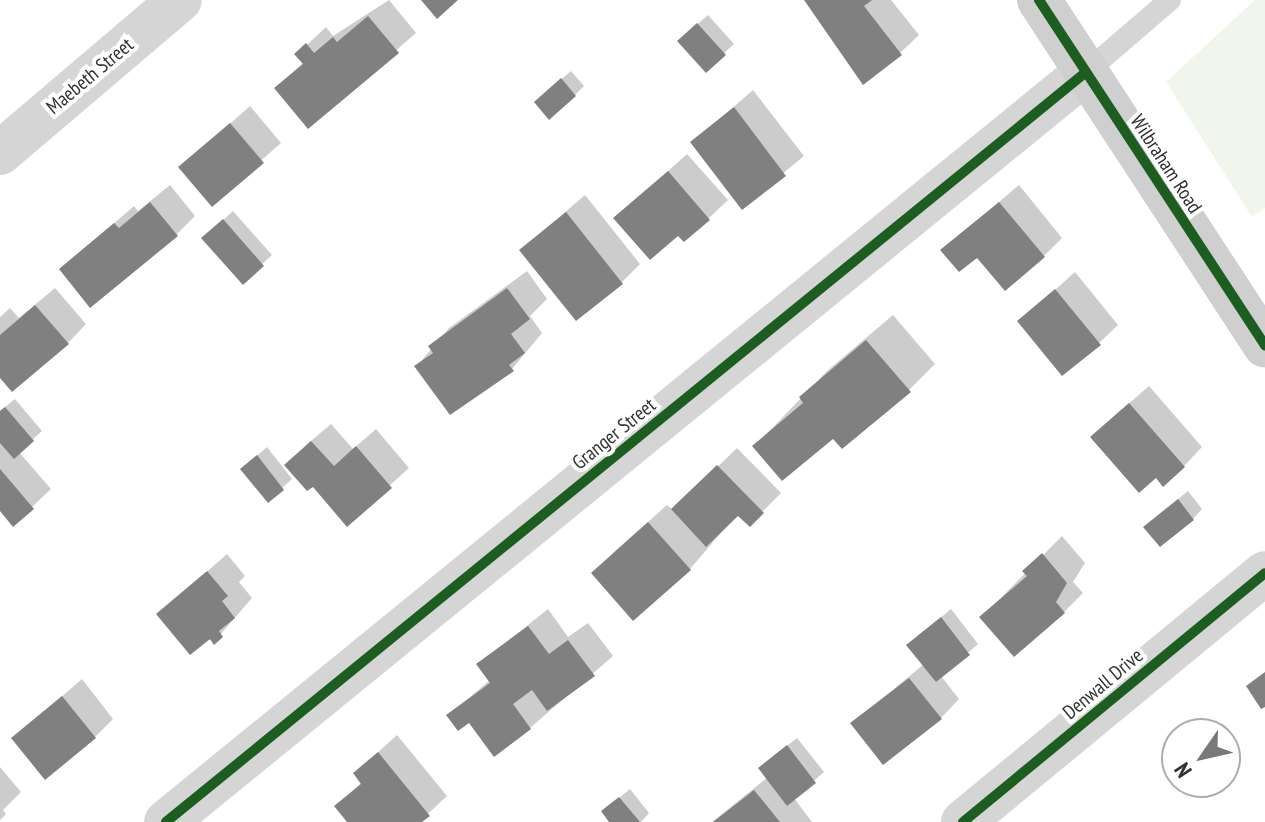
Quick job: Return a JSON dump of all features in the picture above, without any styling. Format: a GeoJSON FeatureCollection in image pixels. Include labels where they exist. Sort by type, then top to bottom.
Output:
{"type":"FeatureCollection","features":[{"type":"Feature","properties":{"kind":"main road","name":"Wilbraham Road"},"geometry":{"type":"LineString","coordinates":[[1039,0],[1265,346]]}},
{"type":"Feature","properties":{"kind":"street","name":"Maebeth Street"},"geometry":{"type":"LineString","coordinates":[[0,153],[180,0]]}},
{"type":"Feature","properties":{"kind":"street","name":"Granger Street"},"geometry":{"type":"LineString","coordinates":[[166,822],[1085,73]]}},
{"type":"Feature","properties":{"kind":"street","name":"Denwall Drive"},"geometry":{"type":"LineString","coordinates":[[963,822],[1265,573]]}},
{"type":"Feature","properties":{"kind":"lane"},"geometry":{"type":"LineString","coordinates":[[1085,73],[1170,0]]}},
{"type":"Feature","properties":{"kind":"shaded area"},"geometry":{"type":"Polygon","coordinates":[[[1255,0],[1265,0],[1265,208],[1252,217],[1166,82],[1255,0]]]}},
{"type":"Feature","properties":{"kind":"building"},"geometry":{"type":"Polygon","coordinates":[[[421,0],[458,0],[437,19],[421,0]]]}},
{"type":"Feature","properties":{"kind":"building"},"geometry":{"type":"Polygon","coordinates":[[[804,0],[872,0],[864,6],[902,55],[863,85],[804,0]]]}},
{"type":"Feature","properties":{"kind":"building"},"geometry":{"type":"Polygon","coordinates":[[[368,16],[399,53],[308,129],[274,88],[303,64],[294,54],[306,43],[314,53],[333,37],[337,42],[368,16]]]}},
{"type":"Feature","properties":{"kind":"building"},"geometry":{"type":"Polygon","coordinates":[[[697,23],[726,55],[706,73],[677,41],[697,23]]]}},
{"type":"Feature","properties":{"kind":"building"},"geometry":{"type":"Polygon","coordinates":[[[561,78],[576,96],[549,120],[534,102],[561,78]]]}},
{"type":"Feature","properties":{"kind":"building"},"geometry":{"type":"Polygon","coordinates":[[[734,107],[786,176],[742,210],[690,142],[734,107]]]}},
{"type":"Feature","properties":{"kind":"building"},"geometry":{"type":"Polygon","coordinates":[[[230,123],[264,163],[212,207],[178,167],[230,123]]]}},
{"type":"Feature","properties":{"kind":"building"},"geometry":{"type":"Polygon","coordinates":[[[668,171],[710,220],[684,242],[678,236],[650,260],[613,218],[668,171]]]}},
{"type":"Feature","properties":{"kind":"building"},"geometry":{"type":"Polygon","coordinates":[[[150,202],[178,236],[90,308],[59,269],[114,223],[119,228],[150,202]]]}},
{"type":"Feature","properties":{"kind":"building"},"geometry":{"type":"Polygon","coordinates":[[[999,202],[1045,257],[1005,291],[977,258],[959,272],[940,250],[999,202]]]}},
{"type":"Feature","properties":{"kind":"building"},"geometry":{"type":"Polygon","coordinates":[[[566,212],[623,284],[576,321],[519,250],[566,212]]]}},
{"type":"Feature","properties":{"kind":"building"},"geometry":{"type":"Polygon","coordinates":[[[223,219],[264,266],[243,285],[201,238],[223,219]]]}},
{"type":"Feature","properties":{"kind":"building"},"geometry":{"type":"Polygon","coordinates":[[[507,288],[530,319],[511,334],[525,353],[509,365],[514,371],[450,415],[414,366],[433,353],[428,346],[507,288]]]}},
{"type":"Feature","properties":{"kind":"building"},"geometry":{"type":"Polygon","coordinates":[[[1055,289],[1101,345],[1062,376],[1017,321],[1055,289]]]}},
{"type":"Feature","properties":{"kind":"building"},"geometry":{"type":"Polygon","coordinates":[[[35,305],[69,344],[12,392],[0,378],[0,335],[35,305]]]}},
{"type":"Feature","properties":{"kind":"building"},"geometry":{"type":"Polygon","coordinates":[[[866,340],[911,392],[842,449],[833,439],[782,481],[752,446],[803,403],[799,397],[866,340]]]}},
{"type":"Feature","properties":{"kind":"building"},"geometry":{"type":"Polygon","coordinates":[[[1129,403],[1185,467],[1163,487],[1156,478],[1139,493],[1090,437],[1129,403]]]}},
{"type":"Feature","properties":{"kind":"building"},"geometry":{"type":"Polygon","coordinates":[[[5,407],[34,441],[14,459],[0,443],[0,411],[5,407]]]}},
{"type":"Feature","properties":{"kind":"building"},"geometry":{"type":"Polygon","coordinates":[[[311,441],[334,466],[356,446],[392,488],[347,527],[313,487],[307,491],[284,465],[311,441]]]}},
{"type":"Feature","properties":{"kind":"building"},"geometry":{"type":"Polygon","coordinates":[[[257,455],[284,490],[268,503],[240,469],[257,455]]]}},
{"type":"Feature","properties":{"kind":"building"},"geometry":{"type":"Polygon","coordinates":[[[717,465],[764,513],[750,527],[738,516],[706,547],[671,509],[717,465]]]}},
{"type":"Feature","properties":{"kind":"building"},"geometry":{"type":"Polygon","coordinates":[[[0,469],[34,509],[13,527],[0,511],[0,469]]]}},
{"type":"Feature","properties":{"kind":"building"},"geometry":{"type":"Polygon","coordinates":[[[1178,499],[1194,520],[1160,547],[1143,527],[1178,499]]]}},
{"type":"Feature","properties":{"kind":"building"},"geometry":{"type":"Polygon","coordinates":[[[648,522],[691,570],[633,621],[591,573],[648,522]]]}},
{"type":"Feature","properties":{"kind":"building"},"geometry":{"type":"Polygon","coordinates":[[[1042,553],[1067,583],[1056,602],[1065,613],[1014,657],[979,617],[1027,576],[1022,571],[1042,553]]]}},
{"type":"Feature","properties":{"kind":"building"},"geometry":{"type":"Polygon","coordinates":[[[207,571],[228,596],[222,601],[235,618],[219,631],[223,637],[214,645],[210,639],[190,655],[156,614],[207,571]]]}},
{"type":"Feature","properties":{"kind":"building"},"geometry":{"type":"Polygon","coordinates":[[[941,617],[970,655],[936,682],[906,645],[941,617]]]}},
{"type":"Feature","properties":{"kind":"building"},"geometry":{"type":"Polygon","coordinates":[[[528,626],[549,654],[568,640],[595,676],[547,711],[532,690],[513,704],[531,729],[494,757],[469,723],[458,731],[446,715],[490,683],[476,664],[528,626]]]}},
{"type":"Feature","properties":{"kind":"building"},"geometry":{"type":"Polygon","coordinates":[[[1265,672],[1265,707],[1261,709],[1246,686],[1265,672]]]}},
{"type":"Feature","properties":{"kind":"building"},"geometry":{"type":"Polygon","coordinates":[[[909,678],[942,719],[883,765],[850,723],[909,678]]]}},
{"type":"Feature","properties":{"kind":"building"},"geometry":{"type":"Polygon","coordinates":[[[62,696],[96,738],[45,780],[11,738],[62,696]]]}},
{"type":"Feature","properties":{"kind":"building"},"geometry":{"type":"Polygon","coordinates":[[[787,745],[816,783],[787,806],[758,768],[787,745]]]}},
{"type":"Feature","properties":{"kind":"building"},"geometry":{"type":"Polygon","coordinates":[[[378,752],[430,816],[422,822],[347,822],[334,806],[361,784],[353,773],[378,752]]]}},
{"type":"Feature","properties":{"kind":"building"},"geometry":{"type":"Polygon","coordinates":[[[754,790],[780,822],[713,822],[754,790]]]}},
{"type":"Feature","properties":{"kind":"building"},"geometry":{"type":"Polygon","coordinates":[[[619,797],[640,822],[609,822],[601,811],[619,797]]]}},
{"type":"Feature","properties":{"kind":"cycle path"},"geometry":{"type":"LineString","coordinates":[[1039,0],[1265,346]]}},
{"type":"Feature","properties":{"kind":"cycle path"},"geometry":{"type":"LineString","coordinates":[[166,822],[1085,73]]}},
{"type":"Feature","properties":{"kind":"cycle path"},"geometry":{"type":"LineString","coordinates":[[963,822],[1265,573]]}}]}
